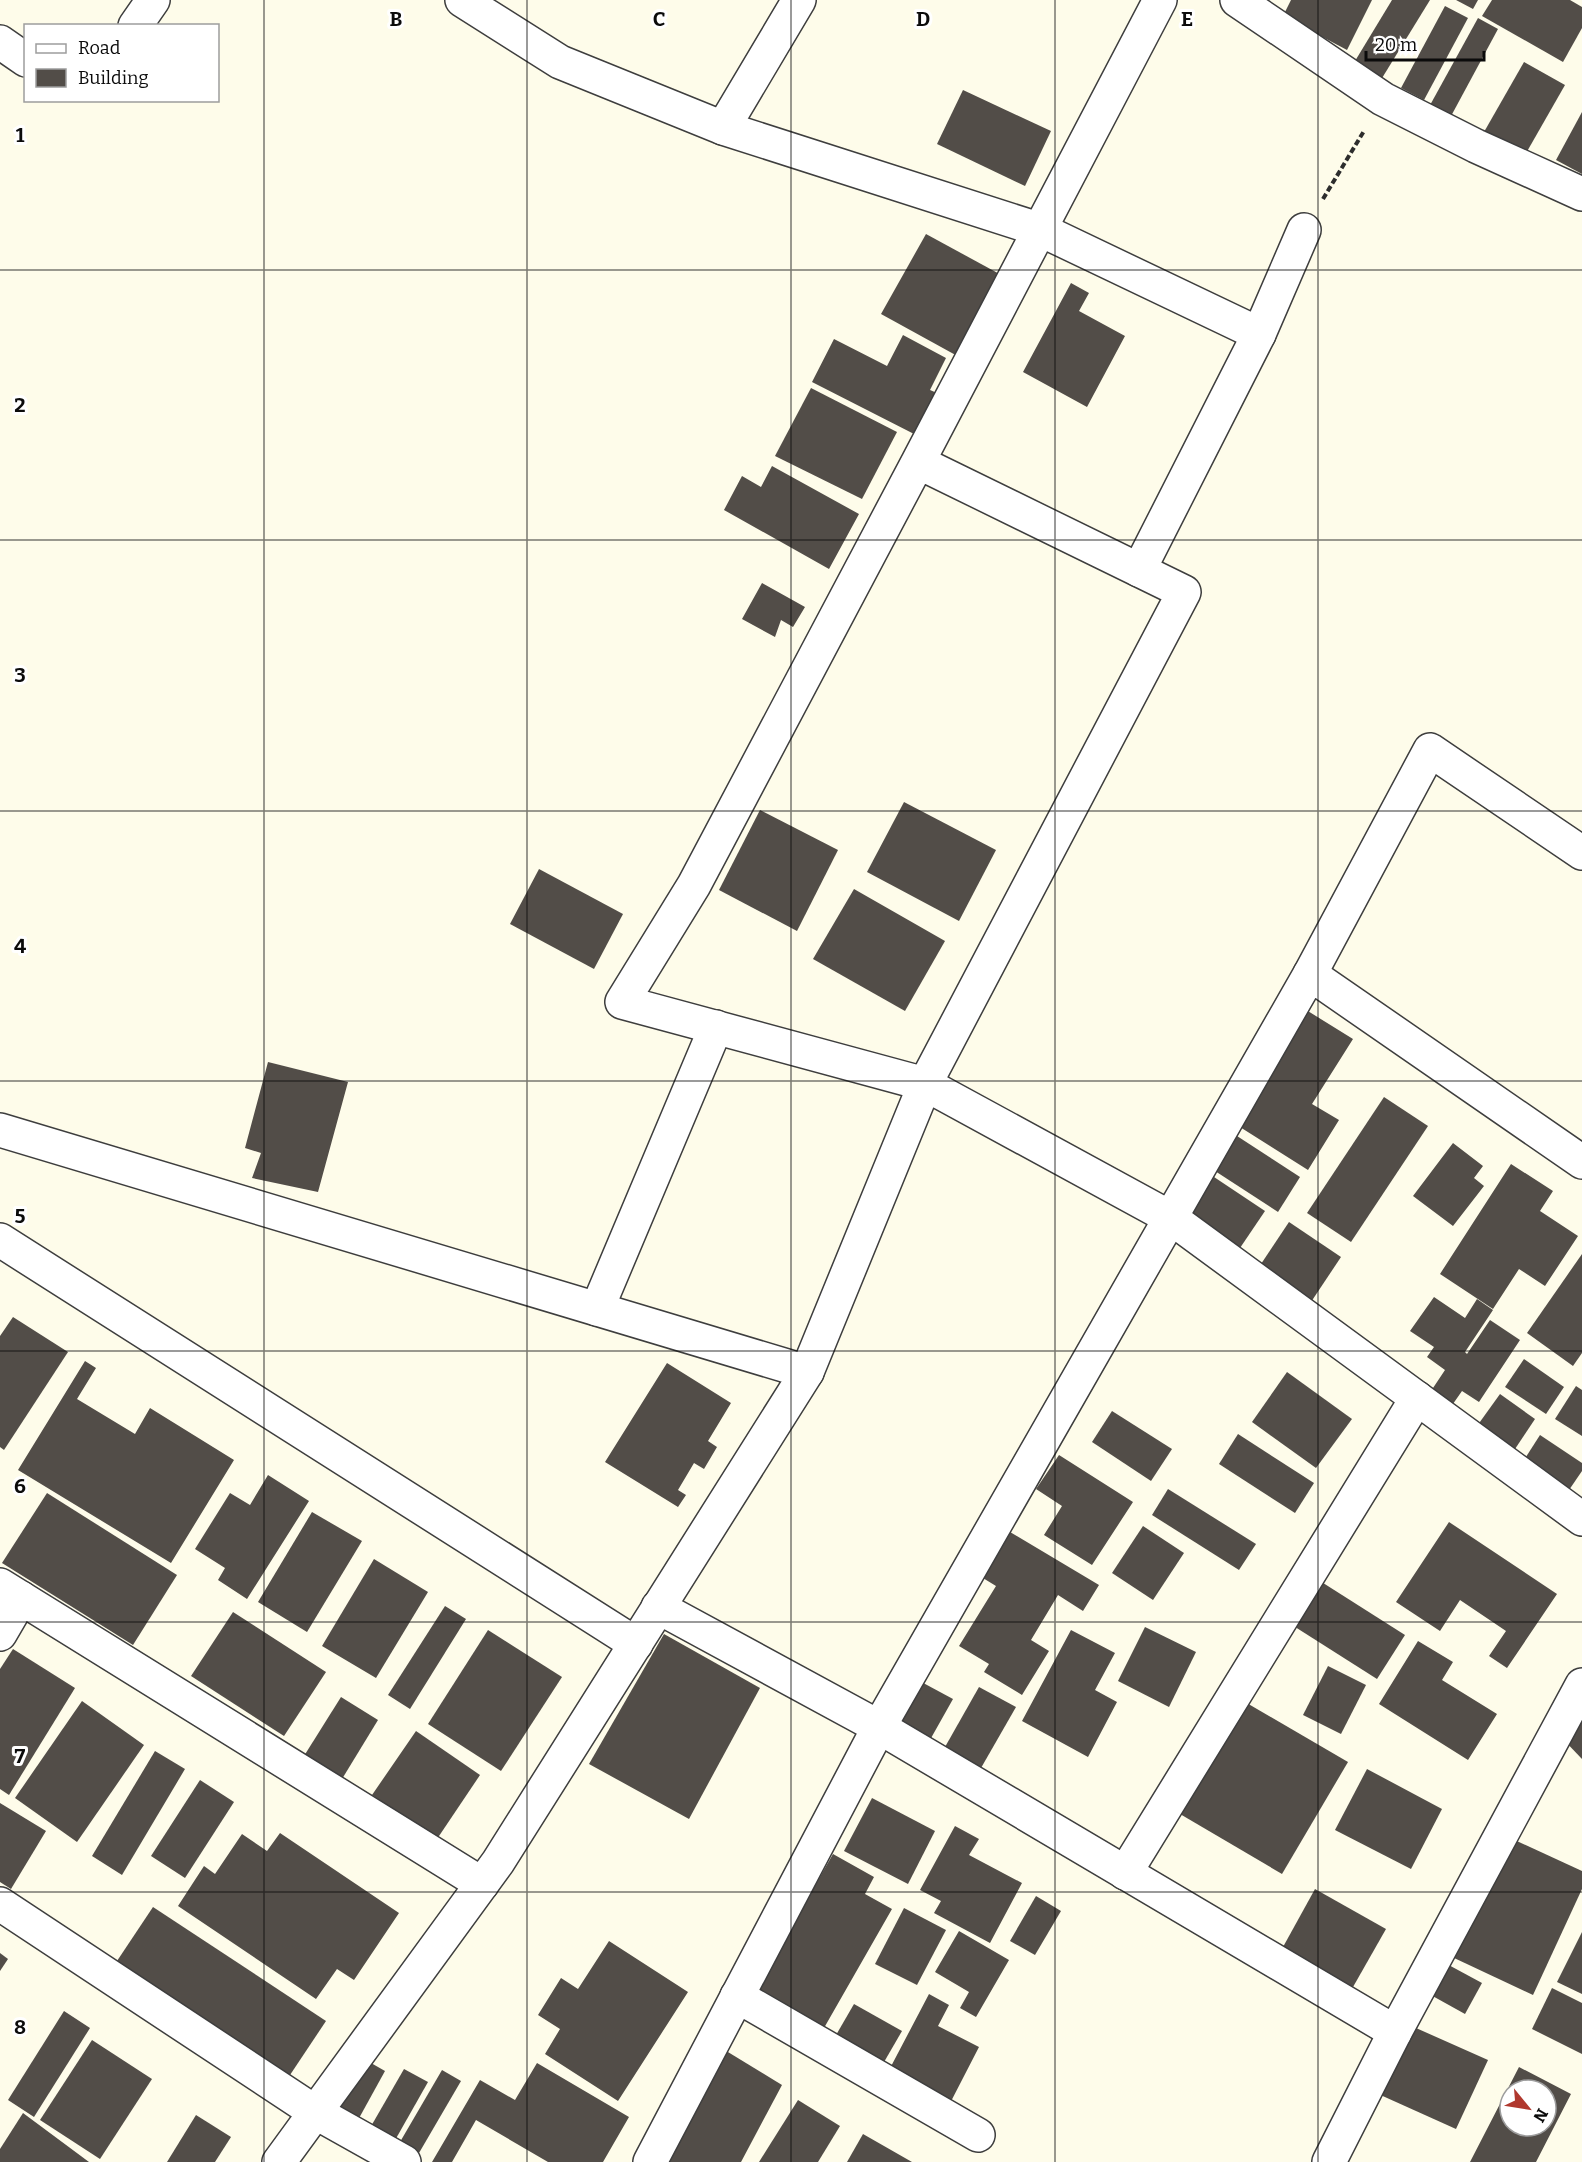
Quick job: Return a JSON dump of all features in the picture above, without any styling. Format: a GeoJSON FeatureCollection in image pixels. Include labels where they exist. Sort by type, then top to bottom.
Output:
{"type":"FeatureCollection","features":[{"type":"Feature","properties":{"kind":"street"},"geometry":{"type":"LineString","coordinates":[[136,24],[153,0]]}},
{"type":"Feature","properties":{"kind":"street"},"geometry":{"type":"LineString","coordinates":[[723,128],[799,0]]}},
{"type":"Feature","properties":{"kind":"street"},"geometry":{"type":"LineString","coordinates":[[1160,0],[1041,230],[694,885],[622,1002],[925,1084],[1171,1218],[1582,1519]]}},
{"type":"Feature","properties":{"kind":"street"},"geometry":{"type":"LineString","coordinates":[[1237,0],[1383,99],[1476,146],[1582,194]]}},
{"type":"Feature","properties":{"kind":"street"},"geometry":{"type":"LineString","coordinates":[[481,5],[560,62],[723,128],[1041,230],[1259,334]]}},
{"type":"Feature","properties":{"kind":"street"},"geometry":{"type":"LineString","coordinates":[[0,42],[24,59]]}},
{"type":"Feature","properties":{"kind":"street"},"geometry":{"type":"LineString","coordinates":[[1139,570],[1259,334],[1304,230]]}},
{"type":"Feature","properties":{"kind":"street"},"geometry":{"type":"LineString","coordinates":[[279,2162],[482,1884],[807,1372],[925,1084],[1184,592],[918,462]]}},
{"type":"Feature","properties":{"kind":"street"},"geometry":{"type":"LineString","coordinates":[[650,2162],[879,1727],[1310,974],[1430,750],[1582,853]]}},
{"type":"Feature","properties":{"kind":"street"},"geometry":{"type":"LineString","coordinates":[[1310,974],[1582,1162]]}},
{"type":"Feature","properties":{"kind":"street"},"geometry":{"type":"LineString","coordinates":[[597,1309],[716,1027]]}},
{"type":"Feature","properties":{"kind":"street"},"geometry":{"type":"LineString","coordinates":[[0,1130],[807,1372]]}},
{"type":"Feature","properties":{"kind":"street"},"geometry":{"type":"LineString","coordinates":[[0,1240],[636,1644]]}},
{"type":"Feature","properties":{"kind":"street"},"geometry":{"type":"LineString","coordinates":[[1125,1873],[1417,1398]]}},
{"type":"Feature","properties":{"kind":"street"},"geometry":{"type":"LineString","coordinates":[[0,1634],[10,1592],[482,1884]]}},
{"type":"Feature","properties":{"kind":"street"},"geometry":{"type":"LineString","coordinates":[[658,1607],[879,1727],[1395,2032]]}},
{"type":"Feature","properties":{"kind":"street"},"geometry":{"type":"LineString","coordinates":[[1329,2162],[1395,2032],[1582,1685]]}},
{"type":"Feature","properties":{"kind":"street"},"geometry":{"type":"LineString","coordinates":[[0,1904],[315,2112],[404,2162]]}},
{"type":"Feature","properties":{"kind":"street"},"geometry":{"type":"LineString","coordinates":[[737,1996],[978,2135]]}},
{"type":"Feature","properties":{"kind":"path"},"geometry":{"type":"LineString","coordinates":[[1304,230],[1383,99]]}},
{"type":"Feature","properties":{"kind":"building"},"geometry":{"type":"Polygon","coordinates":[[[1291,0],[1372,0],[1347,50],[1283,16],[1291,0]]]}},
{"type":"Feature","properties":{"kind":"building"},"geometry":{"type":"Polygon","coordinates":[[[1392,0],[1430,0],[1379,83],[1352,66],[1392,0]]]}},
{"type":"Feature","properties":{"kind":"building"},"geometry":{"type":"Polygon","coordinates":[[[1456,0],[1478,0],[1473,9],[1456,0]]]}},
{"type":"Feature","properties":{"kind":"building"},"geometry":{"type":"Polygon","coordinates":[[[1492,0],[1570,0],[1582,7],[1582,28],[1563,62],[1482,16],[1492,0]]]}},
{"type":"Feature","properties":{"kind":"building"},"geometry":{"type":"Polygon","coordinates":[[[1445,6],[1468,18],[1424,100],[1401,88],[1445,6]]]}},
{"type":"Feature","properties":{"kind":"building"},"geometry":{"type":"Polygon","coordinates":[[[1478,18],[1498,29],[1450,118],[1429,107],[1478,18]]]}},
{"type":"Feature","properties":{"kind":"building"},"geometry":{"type":"Polygon","coordinates":[[[1524,62],[1565,85],[1521,162],[1480,139],[1524,62]]]}},
{"type":"Feature","properties":{"kind":"building"},"geometry":{"type":"Polygon","coordinates":[[[963,90],[1051,131],[1025,186],[937,144],[963,90]]]}},
{"type":"Feature","properties":{"kind":"building"},"geometry":{"type":"Polygon","coordinates":[[[1582,112],[1582,174],[1556,160],[1582,112]]]}},
{"type":"Feature","properties":{"kind":"building"},"geometry":{"type":"Polygon","coordinates":[[[926,234],[1005,277],[961,358],[881,314],[926,234]]]}},
{"type":"Feature","properties":{"kind":"building"},"geometry":{"type":"Polygon","coordinates":[[[1071,283],[1089,293],[1079,311],[1125,336],[1087,407],[1023,372],[1071,283]]]}},
{"type":"Feature","properties":{"kind":"building"},"geometry":{"type":"Polygon","coordinates":[[[903,335],[946,358],[930,390],[937,393],[916,435],[812,382],[834,339],[887,366],[903,335]]]}},
{"type":"Feature","properties":{"kind":"building"},"geometry":{"type":"Polygon","coordinates":[[[811,388],[897,432],[862,499],[775,456],[811,388]]]}},
{"type":"Feature","properties":{"kind":"building"},"geometry":{"type":"Polygon","coordinates":[[[772,466],[859,514],[829,569],[724,510],[742,476],[761,487],[772,466]]]}},
{"type":"Feature","properties":{"kind":"building"},"geometry":{"type":"Polygon","coordinates":[[[762,583],[805,607],[793,627],[781,620],[775,637],[742,619],[762,583]]]}},
{"type":"Feature","properties":{"kind":"building"},"geometry":{"type":"Polygon","coordinates":[[[904,802],[996,850],[959,921],[867,872],[904,802]]]}},
{"type":"Feature","properties":{"kind":"building"},"geometry":{"type":"Polygon","coordinates":[[[760,810],[838,850],[797,931],[719,890],[760,810]]]}},
{"type":"Feature","properties":{"kind":"building"},"geometry":{"type":"Polygon","coordinates":[[[539,869],[623,914],[594,969],[510,924],[539,869]]]}},
{"type":"Feature","properties":{"kind":"building"},"geometry":{"type":"Polygon","coordinates":[[[854,889],[945,941],[905,1011],[813,959],[854,889]]]}},
{"type":"Feature","properties":{"kind":"building"},"geometry":{"type":"Polygon","coordinates":[[[1303,1008],[1353,1039],[1312,1104],[1339,1120],[1308,1170],[1232,1122],[1303,1008]]]}},
{"type":"Feature","properties":{"kind":"building"},"geometry":{"type":"Polygon","coordinates":[[[268,1062],[348,1082],[318,1192],[252,1178],[261,1153],[245,1148],[268,1062]]]}},
{"type":"Feature","properties":{"kind":"building"},"geometry":{"type":"Polygon","coordinates":[[[1384,1097],[1428,1126],[1351,1242],[1307,1213],[1384,1097]]]}},
{"type":"Feature","properties":{"kind":"building"},"geometry":{"type":"Polygon","coordinates":[[[1237,1136],[1300,1177],[1278,1212],[1215,1171],[1237,1136]]]}},
{"type":"Feature","properties":{"kind":"building"},"geometry":{"type":"Polygon","coordinates":[[[1453,1143],[1483,1166],[1474,1178],[1484,1186],[1453,1226],[1413,1196],[1453,1143]]]}},
{"type":"Feature","properties":{"kind":"building"},"geometry":{"type":"Polygon","coordinates":[[[1511,1164],[1553,1191],[1540,1211],[1578,1236],[1545,1286],[1519,1269],[1493,1309],[1440,1274],[1511,1164]]]}},
{"type":"Feature","properties":{"kind":"building"},"geometry":{"type":"Polygon","coordinates":[[[1214,1177],[1265,1211],[1240,1248],[1189,1213],[1214,1177]]]}},
{"type":"Feature","properties":{"kind":"building"},"geometry":{"type":"Polygon","coordinates":[[[1289,1222],[1341,1257],[1307,1308],[1255,1273],[1289,1222]]]}},
{"type":"Feature","properties":{"kind":"building"},"geometry":{"type":"Polygon","coordinates":[[[1582,1254],[1582,1353],[1573,1366],[1527,1333],[1582,1254]]]}},
{"type":"Feature","properties":{"kind":"building"},"geometry":{"type":"Polygon","coordinates":[[[1434,1297],[1465,1318],[1477,1299],[1493,1310],[1465,1352],[1467,1354],[1490,1320],[1520,1340],[1479,1402],[1462,1391],[1448,1411],[1427,1397],[1445,1370],[1427,1357],[1434,1347],[1410,1331],[1434,1297]]]}},
{"type":"Feature","properties":{"kind":"building"},"geometry":{"type":"Polygon","coordinates":[[[13,1317],[68,1352],[4,1450],[0,1447],[0,1336],[13,1317]]]}},
{"type":"Feature","properties":{"kind":"building"},"geometry":{"type":"Polygon","coordinates":[[[1524,1359],[1564,1387],[1546,1414],[1505,1387],[1524,1359]]]}},
{"type":"Feature","properties":{"kind":"building"},"geometry":{"type":"Polygon","coordinates":[[[85,1361],[96,1368],[77,1399],[135,1434],[150,1408],[234,1460],[171,1563],[18,1470],[85,1361]]]}},
{"type":"Feature","properties":{"kind":"building"},"geometry":{"type":"Polygon","coordinates":[[[667,1363],[731,1403],[708,1441],[717,1447],[704,1469],[694,1463],[678,1490],[686,1495],[678,1507],[605,1462],[667,1363]]]}},
{"type":"Feature","properties":{"kind":"building"},"geometry":{"type":"Polygon","coordinates":[[[1287,1372],[1352,1419],[1316,1468],[1252,1422],[1287,1372]]]}},
{"type":"Feature","properties":{"kind":"building"},"geometry":{"type":"Polygon","coordinates":[[[1576,1386],[1582,1390],[1582,1436],[1555,1419],[1576,1386]]]}},
{"type":"Feature","properties":{"kind":"building"},"geometry":{"type":"Polygon","coordinates":[[[1500,1394],[1535,1419],[1513,1452],[1477,1426],[1500,1394]]]}},
{"type":"Feature","properties":{"kind":"building"},"geometry":{"type":"Polygon","coordinates":[[[1112,1411],[1172,1449],[1151,1481],[1092,1442],[1112,1411]]]}},
{"type":"Feature","properties":{"kind":"building"},"geometry":{"type":"Polygon","coordinates":[[[1238,1434],[1314,1483],[1295,1513],[1219,1464],[1238,1434]]]}},
{"type":"Feature","properties":{"kind":"building"},"geometry":{"type":"Polygon","coordinates":[[[1540,1435],[1582,1463],[1582,1471],[1569,1490],[1524,1460],[1540,1435]]]}},
{"type":"Feature","properties":{"kind":"building"},"geometry":{"type":"Polygon","coordinates":[[[1059,1455],[1133,1502],[1092,1565],[1044,1535],[1062,1506],[1036,1489],[1059,1455]]]}},
{"type":"Feature","properties":{"kind":"building"},"geometry":{"type":"Polygon","coordinates":[[[268,1475],[309,1501],[247,1599],[218,1580],[225,1568],[195,1549],[230,1493],[250,1505],[268,1475]]]}},
{"type":"Feature","properties":{"kind":"building"},"geometry":{"type":"Polygon","coordinates":[[[1168,1489],[1256,1544],[1239,1570],[1152,1515],[1168,1489]]]}},
{"type":"Feature","properties":{"kind":"building"},"geometry":{"type":"Polygon","coordinates":[[[47,1493],[177,1575],[133,1645],[2,1563],[47,1493]]]}},
{"type":"Feature","properties":{"kind":"building"},"geometry":{"type":"Polygon","coordinates":[[[312,1512],[362,1541],[307,1632],[258,1602],[312,1512]]]}},
{"type":"Feature","properties":{"kind":"building"},"geometry":{"type":"Polygon","coordinates":[[[1449,1522],[1557,1594],[1507,1668],[1489,1656],[1506,1631],[1460,1600],[1440,1631],[1396,1602],[1449,1522]]]}},
{"type":"Feature","properties":{"kind":"building"},"geometry":{"type":"Polygon","coordinates":[[[1143,1526],[1184,1553],[1153,1600],[1112,1573],[1143,1526]]]}},
{"type":"Feature","properties":{"kind":"building"},"geometry":{"type":"Polygon","coordinates":[[[1005,1529],[1099,1585],[1083,1611],[1058,1595],[1031,1640],[1049,1651],[1022,1695],[984,1672],[989,1664],[959,1646],[996,1586],[978,1575],[1005,1529]]]}},
{"type":"Feature","properties":{"kind":"building"},"geometry":{"type":"Polygon","coordinates":[[[374,1559],[428,1592],[376,1678],[322,1646],[374,1559]]]}},
{"type":"Feature","properties":{"kind":"building"},"geometry":{"type":"Polygon","coordinates":[[[1320,1581],[1405,1635],[1377,1679],[1292,1625],[1320,1581]]]}},
{"type":"Feature","properties":{"kind":"building"},"geometry":{"type":"Polygon","coordinates":[[[445,1606],[466,1619],[410,1709],[388,1695],[445,1606]]]}},
{"type":"Feature","properties":{"kind":"building"},"geometry":{"type":"Polygon","coordinates":[[[233,1612],[326,1672],[284,1736],[191,1676],[233,1612]]]}},
{"type":"Feature","properties":{"kind":"building"},"geometry":{"type":"Polygon","coordinates":[[[1145,1627],[1196,1652],[1169,1707],[1118,1681],[1145,1627]]]}},
{"type":"Feature","properties":{"kind":"building"},"geometry":{"type":"Polygon","coordinates":[[[488,1630],[562,1677],[501,1771],[428,1724],[488,1630]]]}},
{"type":"Feature","properties":{"kind":"building"},"geometry":{"type":"Polygon","coordinates":[[[1071,1630],[1115,1653],[1095,1690],[1117,1702],[1088,1757],[1022,1721],[1071,1630]]]}},
{"type":"Feature","properties":{"kind":"building"},"geometry":{"type":"Polygon","coordinates":[[[664,1634],[760,1688],[689,1819],[589,1764],[664,1634]]]}},
{"type":"Feature","properties":{"kind":"building"},"geometry":{"type":"Polygon","coordinates":[[[1418,1641],[1453,1662],[1442,1680],[1497,1714],[1468,1760],[1379,1704],[1418,1641]]]}},
{"type":"Feature","properties":{"kind":"building"},"geometry":{"type":"Polygon","coordinates":[[[13,1649],[75,1688],[9,1795],[0,1789],[0,1669],[13,1649]]]}},
{"type":"Feature","properties":{"kind":"building"},"geometry":{"type":"Polygon","coordinates":[[[1328,1666],[1366,1685],[1341,1734],[1303,1715],[1328,1666]]]}},
{"type":"Feature","properties":{"kind":"building"},"geometry":{"type":"Polygon","coordinates":[[[914,1678],[953,1699],[926,1747],[888,1726],[914,1678]]]}},
{"type":"Feature","properties":{"kind":"building"},"geometry":{"type":"Polygon","coordinates":[[[979,1687],[1016,1707],[981,1768],[945,1747],[979,1687]]]}},
{"type":"Feature","properties":{"kind":"building"},"geometry":{"type":"Polygon","coordinates":[[[341,1697],[378,1720],[342,1779],[304,1756],[341,1697]]]}},
{"type":"Feature","properties":{"kind":"building"},"geometry":{"type":"Polygon","coordinates":[[[82,1701],[144,1745],[77,1842],[15,1798],[82,1701]]]}},
{"type":"Feature","properties":{"kind":"building"},"geometry":{"type":"Polygon","coordinates":[[[1582,1701],[1582,1759],[1561,1737],[1582,1701]]]}},
{"type":"Feature","properties":{"kind":"building"},"geometry":{"type":"Polygon","coordinates":[[[1245,1702],[1348,1762],[1282,1874],[1180,1814],[1245,1702]]]}},
{"type":"Feature","properties":{"kind":"building"},"geometry":{"type":"Polygon","coordinates":[[[416,1731],[480,1775],[437,1839],[372,1795],[416,1731]]]}},
{"type":"Feature","properties":{"kind":"building"},"geometry":{"type":"Polygon","coordinates":[[[155,1751],[185,1769],[122,1875],[92,1856],[155,1751]]]}},
{"type":"Feature","properties":{"kind":"building"},"geometry":{"type":"Polygon","coordinates":[[[1367,1769],[1442,1809],[1411,1869],[1335,1830],[1367,1769]]]}},
{"type":"Feature","properties":{"kind":"building"},"geometry":{"type":"Polygon","coordinates":[[[200,1780],[234,1802],[185,1878],[151,1856],[200,1780]]]}},
{"type":"Feature","properties":{"kind":"building"},"geometry":{"type":"Polygon","coordinates":[[[872,1798],[935,1831],[908,1884],[844,1851],[872,1798]]]}},
{"type":"Feature","properties":{"kind":"building"},"geometry":{"type":"Polygon","coordinates":[[[0,1803],[46,1831],[11,1889],[0,1882],[0,1803]]]}},
{"type":"Feature","properties":{"kind":"building"},"geometry":{"type":"Polygon","coordinates":[[[955,1826],[979,1839],[969,1855],[1022,1883],[990,1943],[934,1913],[941,1901],[920,1890],[955,1826]]]}},
{"type":"Feature","properties":{"kind":"building"},"geometry":{"type":"Polygon","coordinates":[[[280,1833],[399,1913],[354,1980],[337,1969],[316,1999],[178,1906],[204,1866],[215,1874],[242,1834],[267,1851],[280,1833]]]}},
{"type":"Feature","properties":{"kind":"building"},"geometry":{"type":"Polygon","coordinates":[[[1508,1837],[1582,1871],[1582,1889],[1533,1995],[1452,1957],[1508,1837]]]}},
{"type":"Feature","properties":{"kind":"building"},"geometry":{"type":"Polygon","coordinates":[[[833,1854],[874,1877],[865,1894],[892,1909],[820,2035],[752,1996],[833,1854]]]}},
{"type":"Feature","properties":{"kind":"building"},"geometry":{"type":"Polygon","coordinates":[[[1315,1889],[1386,1929],[1353,1987],[1283,1947],[1315,1889]]]}},
{"type":"Feature","properties":{"kind":"building"},"geometry":{"type":"Polygon","coordinates":[[[1036,1896],[1061,1911],[1035,1955],[1010,1941],[1036,1896]]]}},
{"type":"Feature","properties":{"kind":"building"},"geometry":{"type":"Polygon","coordinates":[[[153,1907],[326,2021],[288,2078],[115,1964],[153,1907]]]}},
{"type":"Feature","properties":{"kind":"building"},"geometry":{"type":"Polygon","coordinates":[[[904,1908],[946,1930],[917,1985],[875,1964],[904,1908]]]}},
{"type":"Feature","properties":{"kind":"building"},"geometry":{"type":"Polygon","coordinates":[[[959,1931],[1009,1960],[976,2017],[960,2008],[969,1992],[935,1972],[959,1931]]]}},
{"type":"Feature","properties":{"kind":"building"},"geometry":{"type":"Polygon","coordinates":[[[1582,1932],[1582,1994],[1557,1982],[1582,1932]]]}},
{"type":"Feature","properties":{"kind":"building"},"geometry":{"type":"Polygon","coordinates":[[[609,1941],[688,1992],[618,2101],[545,2054],[560,2029],[538,2015],[561,1978],[578,1989],[609,1941]]]}},
{"type":"Feature","properties":{"kind":"building"},"geometry":{"type":"Polygon","coordinates":[[[0,1953],[8,1959],[0,1971],[0,1953]]]}},
{"type":"Feature","properties":{"kind":"building"},"geometry":{"type":"Polygon","coordinates":[[[1445,1963],[1482,1983],[1465,2014],[1429,1994],[1445,1963]]]}},
{"type":"Feature","properties":{"kind":"building"},"geometry":{"type":"Polygon","coordinates":[[[1552,1988],[1582,2003],[1582,2054],[1532,2029],[1552,1988]]]}},
{"type":"Feature","properties":{"kind":"building"},"geometry":{"type":"Polygon","coordinates":[[[929,1994],[949,2005],[938,2026],[979,2047],[946,2111],[887,2074],[929,1994]]]}},
{"type":"Feature","properties":{"kind":"building"},"geometry":{"type":"Polygon","coordinates":[[[854,2004],[902,2031],[880,2069],[832,2042],[854,2004]]]}},
{"type":"Feature","properties":{"kind":"building"},"geometry":{"type":"Polygon","coordinates":[[[64,2011],[90,2028],[34,2117],[8,2100],[64,2011]]]}},
{"type":"Feature","properties":{"kind":"building"},"geometry":{"type":"Polygon","coordinates":[[[1407,2024],[1488,2060],[1456,2129],[1376,2093],[1407,2024]]]}},
{"type":"Feature","properties":{"kind":"building"},"geometry":{"type":"Polygon","coordinates":[[[92,2040],[152,2079],[100,2159],[40,2120],[92,2040]]]}},
{"type":"Feature","properties":{"kind":"building"},"geometry":{"type":"Polygon","coordinates":[[[723,2049],[782,2085],[741,2162],[662,2162],[723,2049]]]}},
{"type":"Feature","properties":{"kind":"building"},"geometry":{"type":"Polygon","coordinates":[[[364,2059],[385,2071],[358,2120],[337,2108],[364,2059]]]}},
{"type":"Feature","properties":{"kind":"building"},"geometry":{"type":"Polygon","coordinates":[[[537,2063],[629,2117],[603,2162],[548,2162],[476,2120],[452,2162],[432,2162],[480,2080],[515,2100],[537,2063]]]}},
{"type":"Feature","properties":{"kind":"building"},"geometry":{"type":"Polygon","coordinates":[[[1519,2067],[1540,2078],[1513,2078],[1519,2067]]]}},
{"type":"Feature","properties":{"kind":"building"},"geometry":{"type":"Polygon","coordinates":[[[404,2069],[428,2082],[394,2142],[370,2128],[404,2069]]]}},
{"type":"Feature","properties":{"kind":"building"},"geometry":{"type":"Polygon","coordinates":[[[442,2070],[461,2081],[419,2153],[400,2142],[442,2070]]]}},
{"type":"Feature","properties":{"kind":"building"},"geometry":{"type":"Polygon","coordinates":[[[1558,2087],[1571,2094],[1558,2119],[1558,2087]]]}},
{"type":"Feature","properties":{"kind":"building"},"geometry":{"type":"Polygon","coordinates":[[[798,2100],[840,2126],[818,2162],[759,2162],[798,2100]]]}},
{"type":"Feature","properties":{"kind":"building"},"geometry":{"type":"Polygon","coordinates":[[[1498,2108],[1498,2138],[1548,2138],[1536,2162],[1470,2162],[1498,2108]]]}},
{"type":"Feature","properties":{"kind":"building"},"geometry":{"type":"Polygon","coordinates":[[[23,2113],[89,2162],[0,2162],[0,2149],[23,2113]]]}},
{"type":"Feature","properties":{"kind":"building"},"geometry":{"type":"Polygon","coordinates":[[[196,2115],[231,2137],[215,2162],[167,2162],[196,2115]]]}},
{"type":"Feature","properties":{"kind":"building"},"geometry":{"type":"Polygon","coordinates":[[[863,2134],[912,2162],[847,2162],[863,2134]]]}}]}
